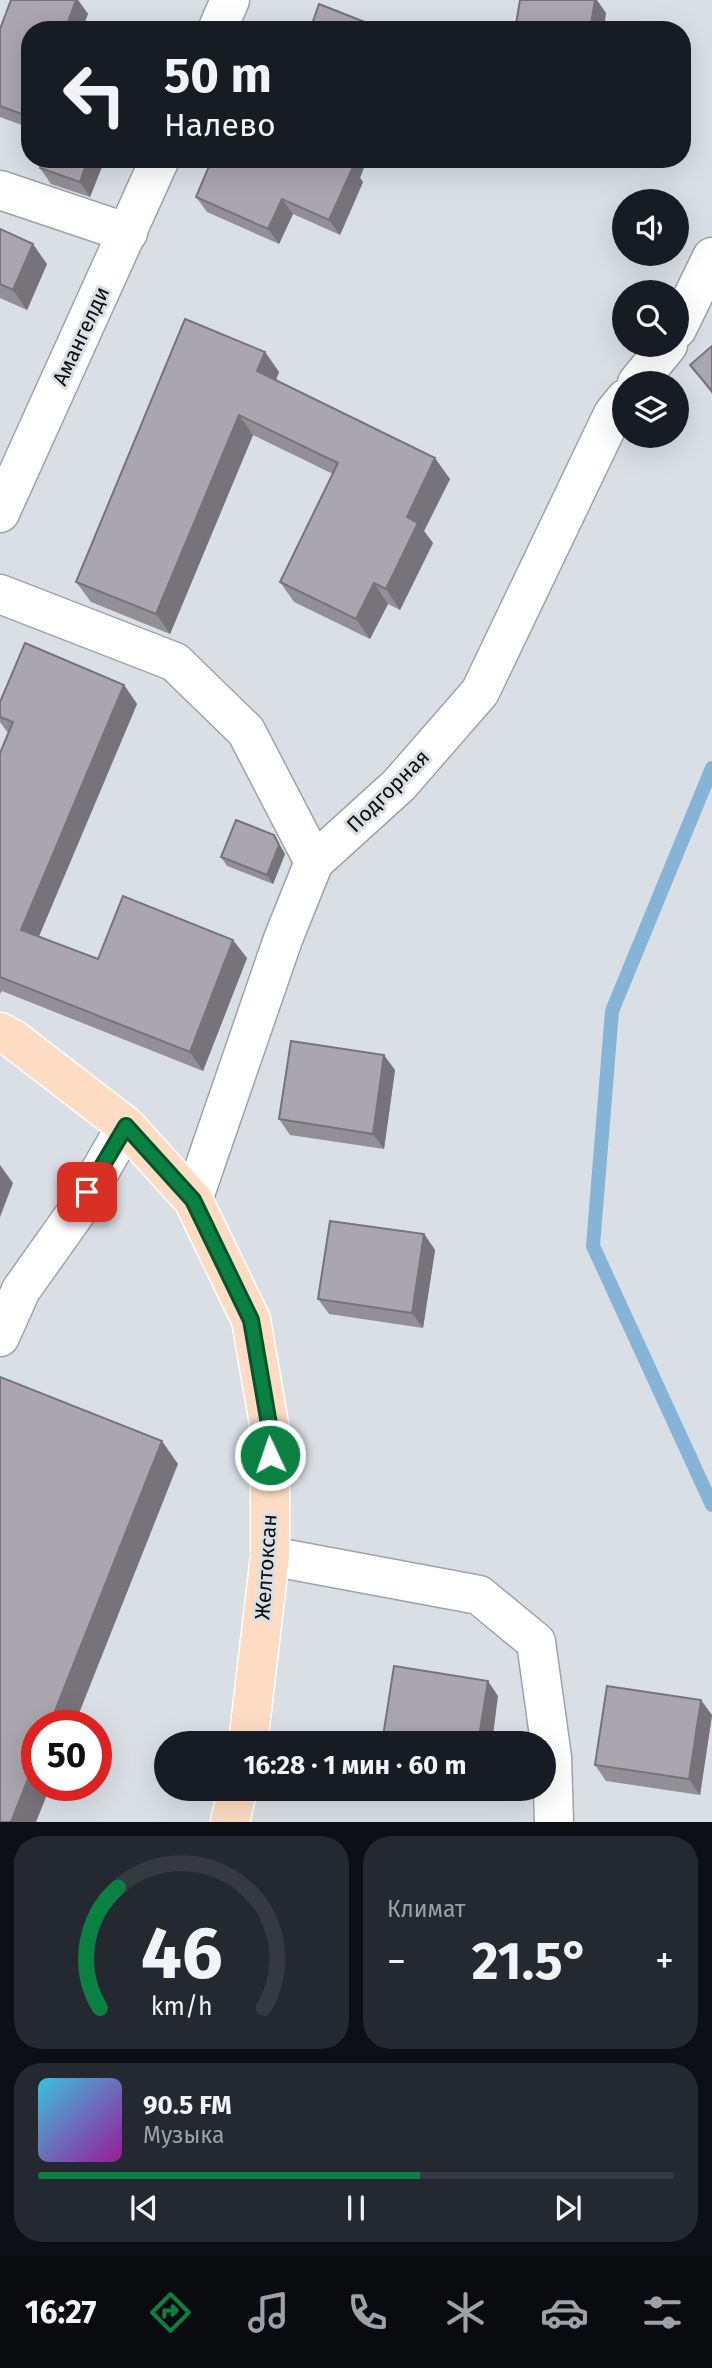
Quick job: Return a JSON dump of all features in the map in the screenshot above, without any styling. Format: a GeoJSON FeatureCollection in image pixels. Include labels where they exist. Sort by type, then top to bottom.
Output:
{"type":"FeatureCollection","features":[{"type":"Feature","properties":{"kind":"main road","name":"Желтоксан"},"geometry":{"type":"LineString","coordinates":[[0,1032],[13,1038],[126,1126],[193,1200],[251,1320],[270,1430],[270,1556],[249,1731]]}},
{"type":"Feature","properties":{"kind":"main road"},"geometry":{"type":"LineString","coordinates":[[230,1822],[234,1801]]}},
{"type":"Feature","properties":{"kind":"street"},"geometry":{"type":"LineString","coordinates":[[221,21],[230,0]]}},
{"type":"Feature","properties":{"kind":"street","name":"Амангелди"},"geometry":{"type":"LineString","coordinates":[[0,513],[156,168]]}},
{"type":"Feature","properties":{"kind":"street"},"geometry":{"type":"LineString","coordinates":[[0,190],[128,233]]}},
{"type":"Feature","properties":{"kind":"street"},"geometry":{"type":"LineString","coordinates":[[689,305],[712,257]]}},
{"type":"Feature","properties":{"kind":"street"},"geometry":{"type":"LineString","coordinates":[[689,330],[712,318]]}},
{"type":"Feature","properties":{"kind":"street"},"geometry":{"type":"LineString","coordinates":[[647,371],[658,357]]}},
{"type":"Feature","properties":{"kind":"street","name":"Подгорная"},"geometry":{"type":"LineString","coordinates":[[193,1200],[283,939],[314,862],[398,785],[480,692],[612,416]]}},
{"type":"Feature","properties":{"kind":"street"},"geometry":{"type":"LineString","coordinates":[[0,594],[175,662],[246,731],[314,862]]}},
{"type":"Feature","properties":{"kind":"street"},"geometry":{"type":"LineString","coordinates":[[0,1337],[20,1290],[75,1214],[126,1126]]}},
{"type":"Feature","properties":{"kind":"street"},"geometry":{"type":"LineString","coordinates":[[270,1556],[478,1595],[536,1642],[552,1757],[554,1822]]}},
{"type":"Feature","properties":{"kind":"building"},"geometry":{"type":"Polygon","coordinates":[[[11,0],[76,0],[68,21],[21,21],[21,114],[0,106],[0,29],[11,0]]]}},
{"type":"Feature","properties":{"kind":"building"},"geometry":{"type":"Polygon","coordinates":[[[520,0],[595,0],[592,21],[516,21],[520,0]]]}},
{"type":"Feature","properties":{"kind":"building"},"geometry":{"type":"Polygon","coordinates":[[[319,4],[362,21],[313,21],[319,4]]]}},
{"type":"Feature","properties":{"kind":"building"},"geometry":{"type":"Polygon","coordinates":[[[40,168],[85,168],[80,182],[40,168]]]}},
{"type":"Feature","properties":{"kind":"building"},"geometry":{"type":"Polygon","coordinates":[[[208,168],[353,168],[329,220],[282,199],[268,229],[196,197],[208,168]]]}},
{"type":"Feature","properties":{"kind":"building"},"geometry":{"type":"Polygon","coordinates":[[[0,229],[33,244],[13,290],[0,284],[0,229]]]}},
{"type":"Feature","properties":{"kind":"building"},"geometry":{"type":"Polygon","coordinates":[[[185,319],[265,352],[257,371],[435,458],[407,517],[418,523],[386,589],[374,583],[356,619],[280,582],[338,463],[239,415],[156,614],[76,582],[185,319]]]}},
{"type":"Feature","properties":{"kind":"building"},"geometry":{"type":"Polygon","coordinates":[[[712,346],[712,391],[690,365],[712,346]]]}},
{"type":"Feature","properties":{"kind":"building"},"geometry":{"type":"Polygon","coordinates":[[[25,643],[124,685],[21,930],[98,959],[123,896],[233,940],[190,1052],[0,977],[0,753],[13,722],[0,717],[0,702],[25,643]]]}},
{"type":"Feature","properties":{"kind":"building"},"geometry":{"type":"Polygon","coordinates":[[[236,820],[274,835],[279,845],[267,875],[221,857],[236,820]]]}},
{"type":"Feature","properties":{"kind":"building"},"geometry":{"type":"Polygon","coordinates":[[[291,1041],[384,1055],[373,1134],[279,1119],[291,1041]]]}},
{"type":"Feature","properties":{"kind":"building"},"geometry":{"type":"Polygon","coordinates":[[[330,1221],[424,1234],[412,1313],[318,1299],[330,1221]]]}},
{"type":"Feature","properties":{"kind":"building"},"geometry":{"type":"Polygon","coordinates":[[[0,1377],[162,1441],[55,1710],[21,1710],[21,1797],[11,1822],[0,1822],[0,1377]]]}},
{"type":"Feature","properties":{"kind":"building"},"geometry":{"type":"Polygon","coordinates":[[[394,1666],[488,1681],[480,1731],[384,1731],[394,1666]]]}},
{"type":"Feature","properties":{"kind":"building"},"geometry":{"type":"Polygon","coordinates":[[[607,1686],[701,1700],[689,1779],[595,1765],[607,1686]]]}},
{"type":"Feature","properties":{"kind":"waterway"},"geometry":{"type":"LineString","coordinates":[[712,768],[612,1011],[593,1246],[712,1505]]}},
{"type":"Feature","properties":{"kind":"route"},"geometry":{"type":"LineString","coordinates":[[87,1192],[126,1126],[193,1200],[251,1320],[270,1430],[270,1455]]}}]}
